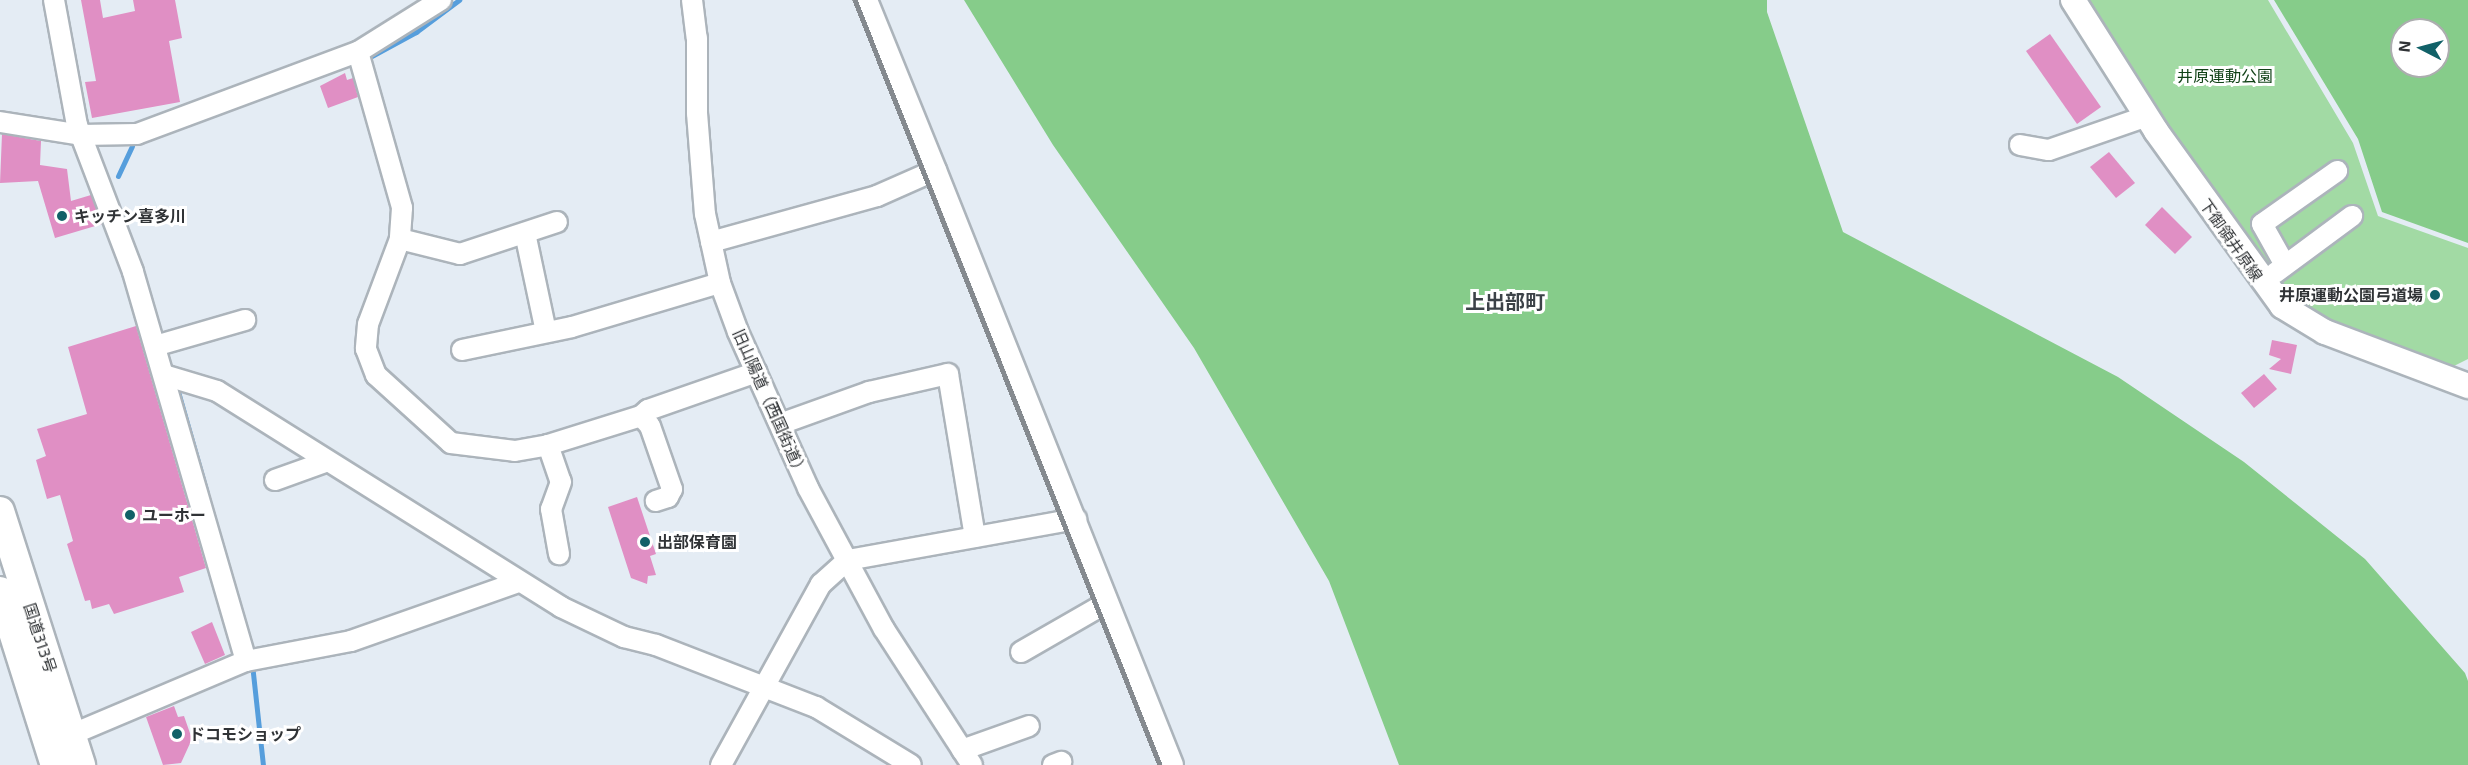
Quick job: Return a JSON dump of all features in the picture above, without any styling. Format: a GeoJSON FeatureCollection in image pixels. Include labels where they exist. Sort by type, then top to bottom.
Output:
{"type":"FeatureCollection","features":[{"type":"Feature","properties":{"kind":"highway","name":"国道313号"},"geometry":{"type":"LineString","coordinates":[[0,511],[58,748]]}},
{"type":"Feature","properties":{"kind":"highway","name":"国道313号"},"geometry":{"type":"LineString","coordinates":[[0,591],[58,748],[81,765]]}},
{"type":"Feature","properties":{"kind":"main road","name":"下御領井原線"},"geometry":{"type":"LineString","coordinates":[[2073,0],[2147,116],[2273,274],[2282,306],[2304,323],[2468,386]]}},
{"type":"Feature","properties":{"kind":"street"},"geometry":{"type":"LineString","coordinates":[[54,0],[81,135],[99,174],[155,346],[250,660]]}},
{"type":"Feature","properties":{"kind":"street"},"geometry":{"type":"LineString","coordinates":[[0,122],[81,135],[137,134],[358,52],[441,0]]}},
{"type":"Feature","properties":{"kind":"street","name":"旧山陽道（西国街道）"},"geometry":{"type":"LineString","coordinates":[[692,0],[697,38],[701,179],[720,283],[808,488],[884,629],[967,757]]}},
{"type":"Feature","properties":{"kind":"street"},"geometry":{"type":"LineString","coordinates":[[867,0],[1173,765]]}},
{"type":"Feature","properties":{"kind":"street"},"geometry":{"type":"LineString","coordinates":[[358,52],[402,208],[400,239],[366,335],[369,362],[376,375],[451,442],[515,451],[548,445],[641,416],[648,410],[757,372]]}},
{"type":"Feature","properties":{"kind":"street"},"geometry":{"type":"LineString","coordinates":[[2020,145],[2049,150],[2147,116]]}},
{"type":"Feature","properties":{"kind":"street"},"geometry":{"type":"LineString","coordinates":[[711,242],[877,196],[936,170]]}},
{"type":"Feature","properties":{"kind":"street"},"geometry":{"type":"LineString","coordinates":[[2337,171],[2262,224],[2273,274],[2352,216]]}},
{"type":"Feature","properties":{"kind":"street"},"geometry":{"type":"LineString","coordinates":[[400,239],[460,254],[557,222]]}},
{"type":"Feature","properties":{"kind":"street"},"geometry":{"type":"LineString","coordinates":[[525,232],[546,332]]}},
{"type":"Feature","properties":{"kind":"street"},"geometry":{"type":"LineString","coordinates":[[462,351],[546,332],[720,283]]}},
{"type":"Feature","properties":{"kind":"street"},"geometry":{"type":"LineString","coordinates":[[155,346],[245,320]]}},
{"type":"Feature","properties":{"kind":"street"},"geometry":{"type":"LineString","coordinates":[[780,424],[869,392],[948,374],[975,537]]}},
{"type":"Feature","properties":{"kind":"street"},"geometry":{"type":"LineString","coordinates":[[164,375],[217,391],[516,583],[624,637],[816,707],[911,765]]}},
{"type":"Feature","properties":{"kind":"street"},"geometry":{"type":"LineString","coordinates":[[641,416],[650,426],[672,489],[671,494],[656,501]]}},
{"type":"Feature","properties":{"kind":"street"},"geometry":{"type":"LineString","coordinates":[[548,445],[561,482],[551,509],[559,554]]}},
{"type":"Feature","properties":{"kind":"street"},"geometry":{"type":"LineString","coordinates":[[275,480],[325,462]]}},
{"type":"Feature","properties":{"kind":"street"},"geometry":{"type":"LineString","coordinates":[[721,765],[766,688],[821,584],[848,560],[1076,519]]}},
{"type":"Feature","properties":{"kind":"street"},"geometry":{"type":"LineString","coordinates":[[58,748],[250,660],[351,641],[516,583]]}},
{"type":"Feature","properties":{"kind":"street"},"geometry":{"type":"LineString","coordinates":[[1021,652],[1108,602]]}},
{"type":"Feature","properties":{"kind":"street"},"geometry":{"type":"LineString","coordinates":[[967,757],[1029,726]]}},
{"type":"Feature","properties":{"kind":"green space"},"geometry":{"type":"Polygon","coordinates":[[[964,0],[1767,0],[1767,12],[1843,232],[2118,377],[2244,462],[2365,559],[2465,673],[2468,681],[2468,765],[1399,765],[1329,581],[1194,348],[1053,145],[964,0]]]}},
{"type":"Feature","properties":{"kind":"green space","name":"井原運動公園"},"geometry":{"type":"Polygon","coordinates":[[[2082,0],[2268,0],[2353,143],[2378,216],[2468,248],[2468,359],[2446,370],[2357,337],[2297,306],[2262,267],[2082,0]]]}},
{"type":"Feature","properties":{"kind":"green space"},"geometry":{"type":"Polygon","coordinates":[[[2274,0],[2468,0],[2468,243],[2382,212],[2358,139],[2274,0]]]}},
{"type":"Feature","properties":{"kind":"building"},"geometry":{"type":"Polygon","coordinates":[[[81,0],[100,0],[103,18],[135,11],[133,0],[175,0],[182,38],[169,41],[180,102],[92,118],[85,82],[96,81],[81,0]]]}},
{"type":"Feature","properties":{"kind":"building"},"geometry":{"type":"Polygon","coordinates":[[[2050,34],[2101,107],[2077,124],[2026,51],[2050,34]]]}},
{"type":"Feature","properties":{"kind":"building"},"geometry":{"type":"Polygon","coordinates":[[[345,73],[347,80],[353,78],[358,97],[328,108],[320,86],[345,73]]]}},
{"type":"Feature","properties":{"kind":"building"},"geometry":{"type":"Polygon","coordinates":[[[2,134],[41,141],[40,165],[67,169],[71,201],[91,195],[102,224],[55,238],[38,181],[0,183],[2,134]]]}},
{"type":"Feature","properties":{"kind":"building"},"geometry":{"type":"Polygon","coordinates":[[[2109,152],[2135,183],[2116,198],[2090,167],[2109,152]]]}},
{"type":"Feature","properties":{"kind":"building"},"geometry":{"type":"Polygon","coordinates":[[[2162,207],[2192,237],[2175,254],[2145,225],[2162,207]]]}},
{"type":"Feature","properties":{"kind":"building","name":"ユーホー"},"geometry":{"type":"Polygon","coordinates":[[[136,326],[206,568],[179,577],[184,592],[114,614],[109,604],[92,609],[90,600],[85,601],[67,544],[73,541],[60,495],[47,499],[36,460],[46,456],[37,429],[87,414],[68,347],[136,326]]]}},
{"type":"Feature","properties":{"kind":"building"},"geometry":{"type":"Polygon","coordinates":[[[2272,340],[2297,345],[2291,374],[2269,369],[2281,359],[2269,355],[2272,340]]]}},
{"type":"Feature","properties":{"kind":"building"},"geometry":{"type":"Polygon","coordinates":[[[2264,374],[2277,389],[2254,408],[2241,393],[2264,374]]]}},
{"type":"Feature","properties":{"kind":"building"},"geometry":{"type":"Polygon","coordinates":[[[637,497],[656,554],[650,556],[656,575],[648,576],[647,584],[631,578],[608,507],[637,497]]]}},
{"type":"Feature","properties":{"kind":"building"},"geometry":{"type":"Polygon","coordinates":[[[212,622],[225,655],[205,664],[191,632],[212,622]]]}},
{"type":"Feature","properties":{"kind":"building"},"geometry":{"type":"Polygon","coordinates":[[[174,706],[178,717],[184,716],[192,739],[181,763],[163,765],[146,717],[174,706]]]}},
{"type":"Feature","properties":{"kind":"waterway"},"geometry":{"type":"LineString","coordinates":[[368,58],[416,32],[459,0]]}},
{"type":"Feature","properties":{"kind":"waterway"},"geometry":{"type":"LineString","coordinates":[[118,176],[132,146]]}},
{"type":"Feature","properties":{"kind":"waterway"},"geometry":{"type":"LineString","coordinates":[[177,388],[207,493]]}},
{"type":"Feature","properties":{"kind":"waterway"},"geometry":{"type":"LineString","coordinates":[[252,664],[263,765]]}},
{"type":"Feature","properties":{"kind":"railway"},"geometry":{"type":"LineString","coordinates":[[855,0],[1160,765]]}},
{"type":"Feature","properties":{"kind":"place","name":"キッチン喜多川"},"geometry":{"type":"Point","coordinates":[62,216]}},
{"type":"Feature","properties":{"kind":"place","name":"井原運動公園弓道場"},"geometry":{"type":"Point","coordinates":[2435,295]}},
{"type":"Feature","properties":{"kind":"place","name":"ユーホー"},"geometry":{"type":"Point","coordinates":[130,515]}},
{"type":"Feature","properties":{"kind":"place","name":"出部保育園"},"geometry":{"type":"Point","coordinates":[645,542]}},
{"type":"Feature","properties":{"kind":"place","name":"ドコモショップ"},"geometry":{"type":"Point","coordinates":[177,734]}},
{"type":"Feature","properties":{"kind":"district","name":"上出部町"},"geometry":{"type":"Point","coordinates":[1505,301]}}]}
